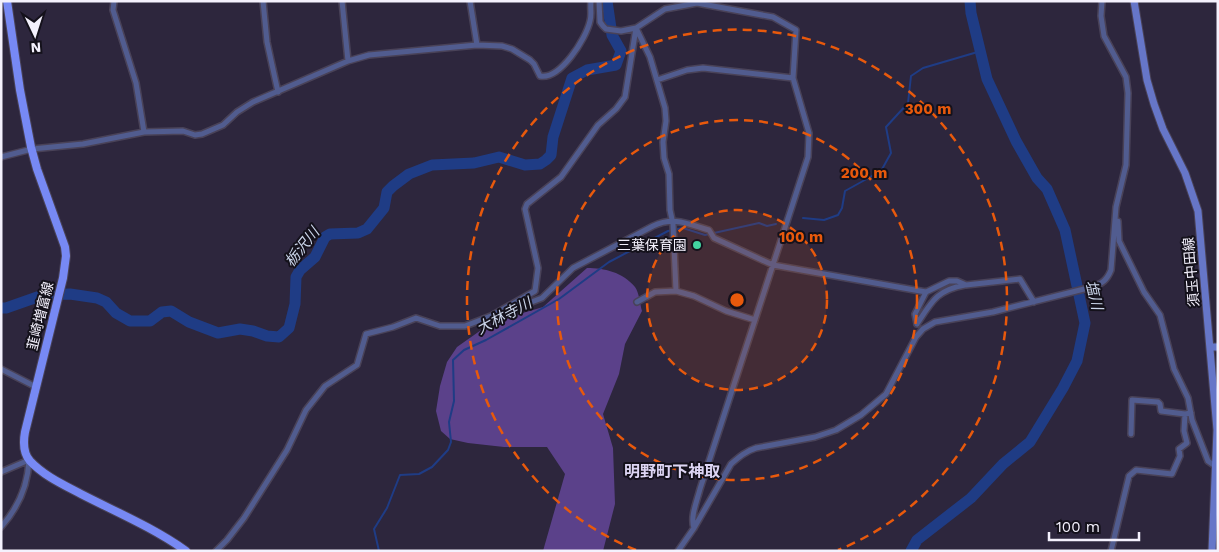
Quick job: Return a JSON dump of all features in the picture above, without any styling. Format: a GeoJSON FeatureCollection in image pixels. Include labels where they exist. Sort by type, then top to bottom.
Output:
{"type":"FeatureCollection","features":[{"type":"Feature","properties":{"kind":"main road","name":"韮崎増富線"},"geometry":{"type":"LineString","coordinates":[[7,1],[20,90],[32,149],[37,169],[65,247],[66,256],[63,278],[23,442],[24,451],[29,460]]}},
{"type":"Feature","properties":{"kind":"main road","name":"須玉中田線"},"geometry":{"type":"LineString","coordinates":[[1134,1],[1147,80],[1154,104],[1163,129],[1185,173],[1198,211],[1216,405],[1216,487],[1212,551]]}},
{"type":"Feature","properties":{"kind":"main road"},"geometry":{"type":"LineString","coordinates":[[1210,347],[1218,347]]}},
{"type":"Feature","properties":{"kind":"main road"},"geometry":{"type":"LineString","coordinates":[[29,460],[52,478],[162,535],[186,551]]}},
{"type":"Feature","properties":{"kind":"street"},"geometry":{"type":"LineString","coordinates":[[114,1],[113,10],[136,83],[144,132]]}},
{"type":"Feature","properties":{"kind":"street"},"geometry":{"type":"LineString","coordinates":[[263,1],[267,42],[278,92]]}},
{"type":"Feature","properties":{"kind":"street"},"geometry":{"type":"LineString","coordinates":[[342,1],[348,61]]}},
{"type":"Feature","properties":{"kind":"street"},"geometry":{"type":"LineString","coordinates":[[470,1],[477,45]]}},
{"type":"Feature","properties":{"kind":"street"},"geometry":{"type":"LineString","coordinates":[[1,157],[32,149],[83,144],[144,132],[183,131],[195,136],[223,125],[237,112],[253,102],[348,61],[370,55],[477,45],[502,46],[512,49],[534,64],[540,76],[548,76],[561,67],[581,44],[590,22],[590,1]]}},
{"type":"Feature","properties":{"kind":"street"},"geometry":{"type":"LineString","coordinates":[[599,1],[600,22],[606,29],[621,31],[636,28],[665,10],[697,3],[774,17],[796,30],[793,78],[810,132],[808,157],[700,489],[692,523],[694,528]]}},
{"type":"Feature","properties":{"kind":"street"},"geometry":{"type":"LineString","coordinates":[[678,551],[694,528],[731,464],[747,451],[836,430],[861,415],[886,394],[919,333],[935,322],[1042,301],[1101,284],[1107,278],[1110,270],[1114,220],[1126,165],[1128,93],[1126,77],[1104,36],[1101,16],[1102,1]]}},
{"type":"Feature","properties":{"kind":"street"},"geometry":{"type":"LineString","coordinates":[[636,28],[650,57],[665,108],[666,121],[663,150],[669,174],[676,291]]}},
{"type":"Feature","properties":{"kind":"street"},"geometry":{"type":"LineString","coordinates":[[491,316],[535,291],[538,268],[527,218],[527,204],[561,177],[598,125],[621,104],[625,97],[636,28]]}},
{"type":"Feature","properties":{"kind":"street"},"geometry":{"type":"LineString","coordinates":[[657,80],[687,70],[704,68],[793,78]]}},
{"type":"Feature","properties":{"kind":"street"},"geometry":{"type":"LineString","coordinates":[[1111,551],[1129,476],[1136,470],[1172,474],[1180,456],[1179,450],[1187,443],[1184,431],[1188,414],[1188,398],[1174,369],[1160,315],[1144,292],[1128,260],[1119,241],[1118,221],[1114,220]]}},
{"type":"Feature","properties":{"kind":"street"},"geometry":{"type":"LineString","coordinates":[[216,551],[244,518],[287,450],[306,410],[324,386],[357,365],[366,334],[393,327],[416,318],[440,326],[465,326],[491,316],[509,312],[542,298],[573,268],[663,221],[710,231],[714,237],[773,265],[926,292],[949,281],[957,281],[966,285]]}},
{"type":"Feature","properties":{"kind":"street"},"geometry":{"type":"LineString","coordinates":[[917,324],[930,303],[941,293],[948,289],[966,285],[1020,279],[1034,302]]}},
{"type":"Feature","properties":{"kind":"street"},"geometry":{"type":"LineString","coordinates":[[637,302],[655,292],[676,291],[694,296],[726,311],[755,320]]}},
{"type":"Feature","properties":{"kind":"street"},"geometry":{"type":"LineString","coordinates":[[919,333],[915,314],[926,292]]}},
{"type":"Feature","properties":{"kind":"street"},"geometry":{"type":"LineString","coordinates":[[1,369],[36,387]]}},
{"type":"Feature","properties":{"kind":"street"},"geometry":{"type":"LineString","coordinates":[[1131,434],[1132,400],[1158,402],[1161,411],[1188,414],[1208,461],[1215,466]]}},
{"type":"Feature","properties":{"kind":"street"},"geometry":{"type":"LineString","coordinates":[[1,472],[29,460],[28,472],[20,501],[12,515],[1,527]]}},
{"type":"Feature","properties":{"kind":"shaded area"},"geometry":{"type":"Polygon","coordinates":[[[587,268],[613,272],[625,278],[638,292],[642,311],[625,344],[619,374],[603,414],[613,448],[615,504],[603,551],[543,551],[565,474],[547,447],[504,447],[450,439],[441,431],[436,411],[440,386],[447,362],[457,347],[484,328],[516,315],[543,307],[587,268]]]}},
{"type":"Feature","properties":{"kind":"waterway","name":"栃沢川"},"geometry":{"type":"LineString","coordinates":[[1,308],[43,295],[70,294],[97,298],[106,302],[116,313],[130,321],[150,321],[162,312],[171,311],[189,322],[218,333],[240,329],[279,337],[289,328],[295,304],[296,277],[300,270],[315,257],[325,237],[330,234],[358,233],[367,229],[384,208],[387,192],[409,174],[432,165],[474,163],[499,157],[525,165],[540,164],[551,155],[553,137],[572,78],[587,70],[616,65],[621,51],[612,35],[607,1]]}},
{"type":"Feature","properties":{"kind":"waterway","name":"塩川"},"geometry":{"type":"LineString","coordinates":[[911,551],[917,540],[971,498],[1003,464],[1030,442],[1077,361],[1085,323],[1065,230],[1047,189],[1037,178],[1016,141],[987,79],[971,13],[970,1]]}},
{"type":"Feature","properties":{"kind":"waterway","name":"大林寺川"},"geometry":{"type":"LineString","coordinates":[[803,218],[824,220],[838,215],[842,208],[845,191],[881,171],[891,153],[886,127],[908,103],[911,76],[923,68],[981,51]]}},
{"type":"Feature","properties":{"kind":"waterway","name":"大林寺川"},"geometry":{"type":"LineString","coordinates":[[379,551],[374,529],[387,508],[400,475],[419,474],[432,467],[448,450],[451,442],[449,422],[454,401],[453,360],[464,350],[486,340],[559,299],[609,262],[668,231],[683,228],[705,235],[759,223],[767,226],[776,224]]}},
{"type":"Feature","properties":{"kind":"place","name":"三葉保育園"},"geometry":{"type":"Point","coordinates":[697,245]}},
{"type":"Feature","properties":{"kind":"district","name":"明野町下神取"},"geometry":{"type":"Point","coordinates":[672,471]}}]}
